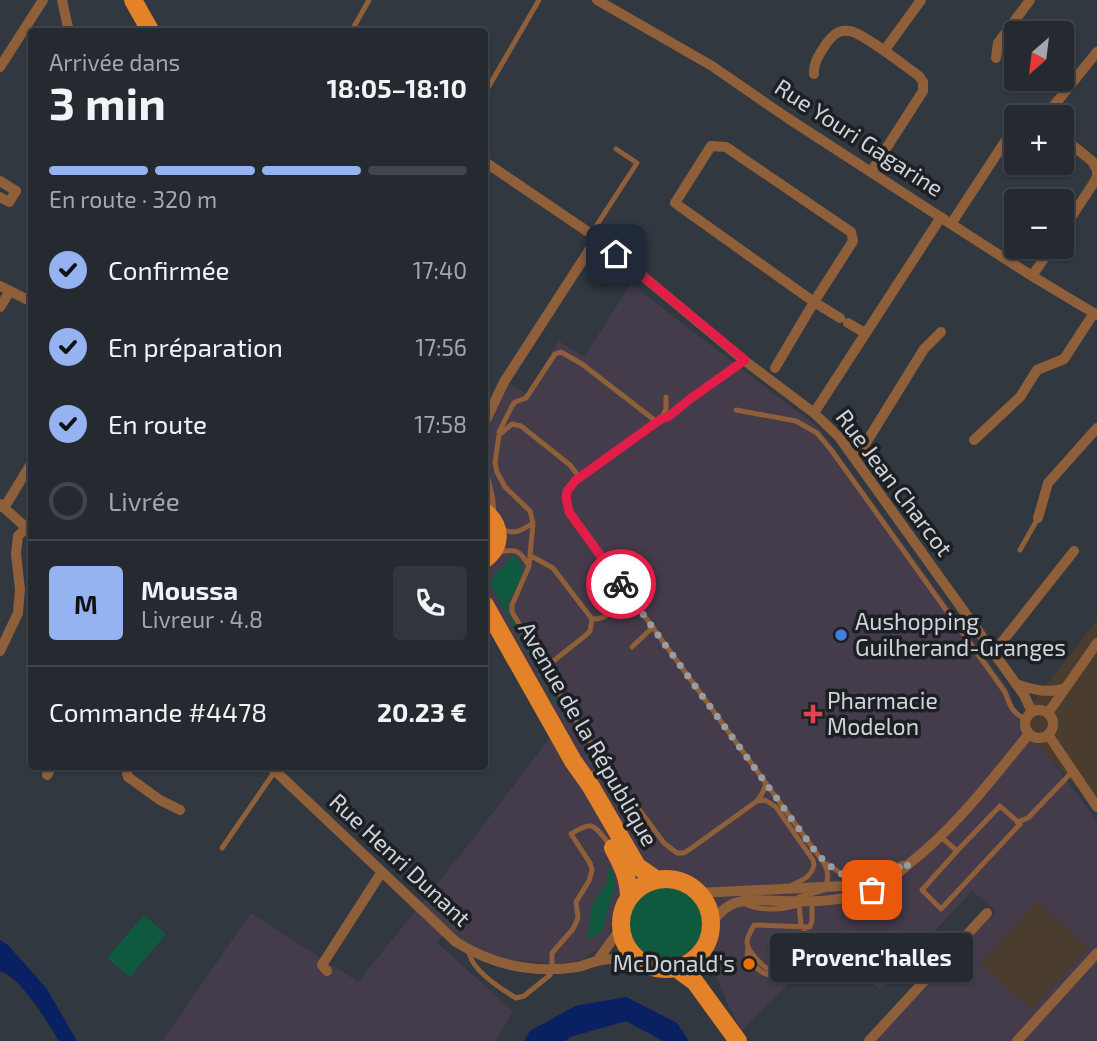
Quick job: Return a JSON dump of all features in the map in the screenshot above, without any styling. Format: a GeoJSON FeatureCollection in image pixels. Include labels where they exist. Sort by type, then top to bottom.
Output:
{"type":"FeatureCollection","features":[{"type":"Feature","properties":{"kind":"main road"},"geometry":{"type":"LineString","coordinates":[[133,0],[149,28]]}},
{"type":"Feature","properties":{"kind":"main road"},"geometry":{"type":"LineString","coordinates":[[488,556],[498,540],[491,519]]}},
{"type":"Feature","properties":{"kind":"main road","name":"Avenue de la République"},"geometry":{"type":"LineString","coordinates":[[488,610],[573,761],[637,866],[657,880]]}},
{"type":"Feature","properties":{"kind":"main road","name":"Avenue de la République"},"geometry":{"type":"LineString","coordinates":[[488,625],[567,766],[584,791],[626,871],[629,898]]}},
{"type":"Feature","properties":{"kind":"main road"},"geometry":{"type":"LineString","coordinates":[[657,880],[677,881],[697,892],[706,904],[711,923],[708,939],[700,953],[689,963],[667,969],[651,967],[636,958],[625,944],[621,928],[623,910],[629,898],[641,886],[657,880]]}},
{"type":"Feature","properties":{"kind":"main road"},"geometry":{"type":"LineString","coordinates":[[700,953],[706,978],[737,1039]]}},
{"type":"Feature","properties":{"kind":"main road"},"geometry":{"type":"LineString","coordinates":[[676,968],[695,982],[737,1039]]}},
{"type":"Feature","properties":{"kind":"street"},"geometry":{"type":"LineString","coordinates":[[0,67],[43,0]]}},
{"type":"Feature","properties":{"kind":"street"},"geometry":{"type":"LineString","coordinates":[[62,0],[68,28]]}},
{"type":"Feature","properties":{"kind":"street","name":"Rue Youri Gagarine"},"geometry":{"type":"LineString","coordinates":[[597,0],[712,66],[951,224],[1096,314]]}},
{"type":"Feature","properties":{"kind":"street"},"geometry":{"type":"LineString","coordinates":[[884,51],[921,0]]}},
{"type":"Feature","properties":{"kind":"street"},"geometry":{"type":"LineString","coordinates":[[996,58],[998,43],[1030,0]]}},
{"type":"Feature","properties":{"kind":"street"},"geometry":{"type":"LineString","coordinates":[[814,74],[813,66],[831,37],[846,30],[884,51],[919,76],[923,82],[923,91],[871,172]]}},
{"type":"Feature","properties":{"kind":"street"},"geometry":{"type":"LineString","coordinates":[[1054,105],[1097,52]]}},
{"type":"Feature","properties":{"kind":"street"},"geometry":{"type":"LineString","coordinates":[[951,224],[1004,143]]}},
{"type":"Feature","properties":{"kind":"street"},"geometry":{"type":"LineString","coordinates":[[775,368],[814,302],[853,241],[851,232],[726,147],[711,146],[675,203],[814,302],[865,333]]}},
{"type":"Feature","properties":{"kind":"street"},"geometry":{"type":"LineString","coordinates":[[1074,147],[1092,161],[1097,170],[1097,177],[1074,212]]}},
{"type":"Feature","properties":{"kind":"street","name":"Rue Jean Charcot"},"geometry":{"type":"LineString","coordinates":[[488,164],[594,236],[814,413],[839,437],[1024,695],[1029,716]]}},
{"type":"Feature","properties":{"kind":"street"},"geometry":{"type":"LineString","coordinates":[[0,181],[16,191],[9,202],[0,197]]}},
{"type":"Feature","properties":{"kind":"street"},"geometry":{"type":"LineString","coordinates":[[814,413],[941,217]]}},
{"type":"Feature","properties":{"kind":"street"},"geometry":{"type":"LineString","coordinates":[[488,416],[504,382],[594,236]]}},
{"type":"Feature","properties":{"kind":"street"},"geometry":{"type":"LineString","coordinates":[[1032,276],[1044,259]]}},
{"type":"Feature","properties":{"kind":"street"},"geometry":{"type":"LineString","coordinates":[[0,307],[5,289],[28,300]]}},
{"type":"Feature","properties":{"kind":"street"},"geometry":{"type":"LineString","coordinates":[[974,440],[1020,397],[1037,370],[1064,359],[1096,314]]}},
{"type":"Feature","properties":{"kind":"street"},"geometry":{"type":"LineString","coordinates":[[856,458],[924,349],[941,332]]}},
{"type":"Feature","properties":{"kind":"street"},"geometry":{"type":"LineString","coordinates":[[1038,519],[1048,483],[1097,428]]}},
{"type":"Feature","properties":{"kind":"street"},"geometry":{"type":"LineString","coordinates":[[28,468],[2,506],[28,530]]}},
{"type":"Feature","properties":{"kind":"street"},"geometry":{"type":"LineString","coordinates":[[488,493],[491,519]]}},
{"type":"Feature","properties":{"kind":"street"},"geometry":{"type":"LineString","coordinates":[[0,651],[18,612],[18,536],[28,531]]}},
{"type":"Feature","properties":{"kind":"street"},"geometry":{"type":"LineString","coordinates":[[994,652],[1074,551]]}},
{"type":"Feature","properties":{"kind":"street"},"geometry":{"type":"LineString","coordinates":[[1048,713],[1097,643]]}},
{"type":"Feature","properties":{"kind":"street"},"geometry":{"type":"LineString","coordinates":[[1016,684],[1037,691],[1064,689]]}},
{"type":"Feature","properties":{"kind":"street"},"geometry":{"type":"LineString","coordinates":[[1037,710],[1048,713],[1053,720],[1049,736],[1038,738],[1026,730],[1029,716],[1037,710]]}},
{"type":"Feature","properties":{"kind":"street"},"geometry":{"type":"LineString","coordinates":[[711,923],[721,911],[734,903],[838,900],[862,894],[893,879],[941,837],[1029,734]]}},
{"type":"Feature","properties":{"kind":"street"},"geometry":{"type":"LineString","coordinates":[[1049,736],[1097,807]]}},
{"type":"Feature","properties":{"kind":"street"},"geometry":{"type":"LineString","coordinates":[[127,770],[128,777],[160,800],[180,810]]}},
{"type":"Feature","properties":{"kind":"street","name":"Rue Henri Dunant"},"geometry":{"type":"LineString","coordinates":[[273,770],[456,942],[469,950],[489,960],[509,965],[552,968],[573,968],[597,961],[636,958]]}},
{"type":"Feature","properties":{"kind":"street"},"geometry":{"type":"LineString","coordinates":[[697,892],[826,887],[855,883],[909,864]]}},
{"type":"Feature","properties":{"kind":"street"},"geometry":{"type":"LineString","coordinates":[[327,971],[321,965],[354,924],[381,873]]}},
{"type":"Feature","properties":{"kind":"street"},"geometry":{"type":"LineString","coordinates":[[869,1041],[987,913]]}},
{"type":"Feature","properties":{"kind":"street"},"geometry":{"type":"LineString","coordinates":[[597,961],[621,928]]}},
{"type":"Feature","properties":{"kind":"street"},"geometry":{"type":"LineString","coordinates":[[1017,1041],[1097,953]]}},
{"type":"Feature","properties":{"kind":"lane"},"geometry":{"type":"LineString","coordinates":[[353,28],[369,0]]}},
{"type":"Feature","properties":{"kind":"lane"},"geometry":{"type":"LineString","coordinates":[[488,88],[539,0]]}},
{"type":"Feature","properties":{"kind":"lane"},"geometry":{"type":"LineString","coordinates":[[594,236],[637,163],[616,149]]}},
{"type":"Feature","properties":{"kind":"lane"},"geometry":{"type":"LineString","coordinates":[[659,420],[563,352],[555,354],[526,398],[515,402],[500,427],[496,472],[505,487],[530,511],[533,523],[529,566],[512,605],[512,612],[572,715],[664,843],[677,853],[684,853],[757,801],[766,783]]}},
{"type":"Feature","properties":{"kind":"lane"},"geometry":{"type":"LineString","coordinates":[[745,360],[668,417],[659,420],[579,477],[567,491],[566,506],[827,864],[855,883]]}},
{"type":"Feature","properties":{"kind":"lane"},"geometry":{"type":"LineString","coordinates":[[659,420],[666,408],[667,397]]}},
{"type":"Feature","properties":{"kind":"lane"},"geometry":{"type":"LineString","coordinates":[[736,410],[796,421],[817,433],[1005,692],[1013,711],[1029,716]]}},
{"type":"Feature","properties":{"kind":"lane"},"geometry":{"type":"LineString","coordinates":[[499,435],[512,424],[521,426],[565,461],[579,477]]}},
{"type":"Feature","properties":{"kind":"lane"},"geometry":{"type":"LineString","coordinates":[[491,519],[512,533],[533,523]]}},
{"type":"Feature","properties":{"kind":"lane"},"geometry":{"type":"LineString","coordinates":[[1020,550],[1038,519]]}},
{"type":"Feature","properties":{"kind":"lane"},"geometry":{"type":"LineString","coordinates":[[488,556],[511,549],[522,554],[529,566]]}},
{"type":"Feature","properties":{"kind":"lane"},"geometry":{"type":"LineString","coordinates":[[531,556],[553,568],[592,619],[604,618],[631,597]]}},
{"type":"Feature","properties":{"kind":"lane"},"geometry":{"type":"LineString","coordinates":[[546,671],[551,663],[590,631],[592,619]]}},
{"type":"Feature","properties":{"kind":"lane"},"geometry":{"type":"LineString","coordinates":[[632,647],[653,627]]}},
{"type":"Feature","properties":{"kind":"lane"},"geometry":{"type":"LineString","coordinates":[[584,776],[597,772],[606,764]]}},
{"type":"Feature","properties":{"kind":"lane"},"geometry":{"type":"LineString","coordinates":[[222,848],[271,770]]}},
{"type":"Feature","properties":{"kind":"lane"},"geometry":{"type":"LineString","coordinates":[[1017,822],[1028,818],[1072,772]]}},
{"type":"Feature","properties":{"kind":"lane"},"geometry":{"type":"LineString","coordinates":[[757,801],[765,800],[776,807],[810,855],[814,865],[806,879],[783,889]]}},
{"type":"Feature","properties":{"kind":"lane"},"geometry":{"type":"LineString","coordinates":[[1000,806],[1020,824],[941,909],[922,890],[957,851],[1000,806]]}},
{"type":"Feature","properties":{"kind":"lane"},"geometry":{"type":"LineString","coordinates":[[469,950],[469,958],[503,991],[516,998],[524,996],[550,975],[552,953],[573,929],[578,918],[576,902],[589,881],[592,870],[590,863],[571,834],[585,825],[590,825],[616,853]]}},
{"type":"Feature","properties":{"kind":"lane"},"geometry":{"type":"LineString","coordinates":[[941,837],[957,851]]}},
{"type":"Feature","properties":{"kind":"lane"},"geometry":{"type":"LineString","coordinates":[[783,901],[820,893],[826,887],[827,864]]}},
{"type":"Feature","properties":{"kind":"lane"},"geometry":{"type":"LineString","coordinates":[[740,902],[752,908],[785,909],[805,902]]}},
{"type":"Feature","properties":{"kind":"lane"},"geometry":{"type":"LineString","coordinates":[[805,902],[812,921],[806,926],[800,939],[770,970],[762,965],[747,947],[754,925],[806,926]]}},
{"type":"Feature","properties":{"kind":"lane"},"geometry":{"type":"LineString","coordinates":[[805,902],[806,926]]}},
{"type":"Feature","properties":{"kind":"shaded area"},"geometry":{"type":"Polygon","coordinates":[[[631,284],[820,429],[1005,684],[1019,720],[1097,821],[1097,1041],[874,1041],[996,911],[972,891],[880,990],[829,943],[742,1031],[710,961],[719,930],[712,898],[705,886],[674,871],[656,872],[633,882],[619,902],[608,937],[584,959],[557,964],[508,960],[489,955],[460,939],[450,930],[436,942],[513,1011],[495,1041],[162,1041],[251,913],[358,982],[469,844],[561,723],[488,602],[488,424],[508,382],[526,394],[559,341],[584,357],[631,284]]]}},
{"type":"Feature","properties":{"kind":"shaded area"},"geometry":{"type":"Polygon","coordinates":[[[1097,620],[1097,809],[1019,720],[1097,620]]]}},
{"type":"Feature","properties":{"kind":"shaded area"},"geometry":{"type":"Polygon","coordinates":[[[1037,901],[1088,948],[1032,1010],[980,964],[1037,901]]]}},
{"type":"Feature","properties":{"kind":"shaded area"},"geometry":{"type":"Polygon","coordinates":[[[0,940],[8,945],[47,989],[77,1041],[59,1041],[25,991],[0,971],[0,940]]]}},
{"type":"Feature","properties":{"kind":"shaded area"},"geometry":{"type":"Polygon","coordinates":[[[626,997],[677,1023],[689,1041],[663,1041],[626,1021],[570,1037],[566,1041],[524,1041],[530,1031],[575,1006],[626,997]]]}},
{"type":"Feature","properties":{"kind":"green space"},"geometry":{"type":"Polygon","coordinates":[[[512,555],[519,561],[522,574],[507,610],[565,713],[554,700],[491,586],[493,577],[512,555]]]}},
{"type":"Feature","properties":{"kind":"green space"},"geometry":{"type":"Polygon","coordinates":[[[610,867],[614,887],[604,926],[601,933],[589,938],[592,908],[606,883],[610,867]]]}},
{"type":"Feature","properties":{"kind":"green space"},"geometry":{"type":"Polygon","coordinates":[[[666,886],[687,892],[697,902],[703,923],[697,944],[687,954],[666,960],[645,954],[635,944],[629,923],[635,902],[645,892],[666,886]]]}},
{"type":"Feature","properties":{"kind":"green space"},"geometry":{"type":"Polygon","coordinates":[[[144,915],[166,934],[130,977],[107,958],[144,915]]]}},
{"type":"Feature","properties":{"kind":"way so far"},"geometry":{"type":"LineString","coordinates":[[621,584],[827,864],[855,883],[909,864],[893,879],[872,890]]}},
{"type":"Feature","properties":{"kind":"place","name":"Aushopping Guilherand-Granges"},"geometry":{"type":"Point","coordinates":[841,635]}},
{"type":"Feature","properties":{"kind":"place","name":"Pharmacie Modelon"},"geometry":{"type":"Point","coordinates":[813,714]}},
{"type":"Feature","properties":{"kind":"place","name":"Provenc'halles"},"geometry":{"type":"Point","coordinates":[872,890]}},
{"type":"Feature","properties":{"kind":"place","name":"McDonald's"},"geometry":{"type":"Point","coordinates":[749,964]}},
{"type":"Feature","properties":{"kind":"route"},"geometry":{"type":"LineString","coordinates":[[616,254],[745,360],[668,417],[661,419],[579,477],[567,491],[566,506],[569,512],[621,584]]}}]}
